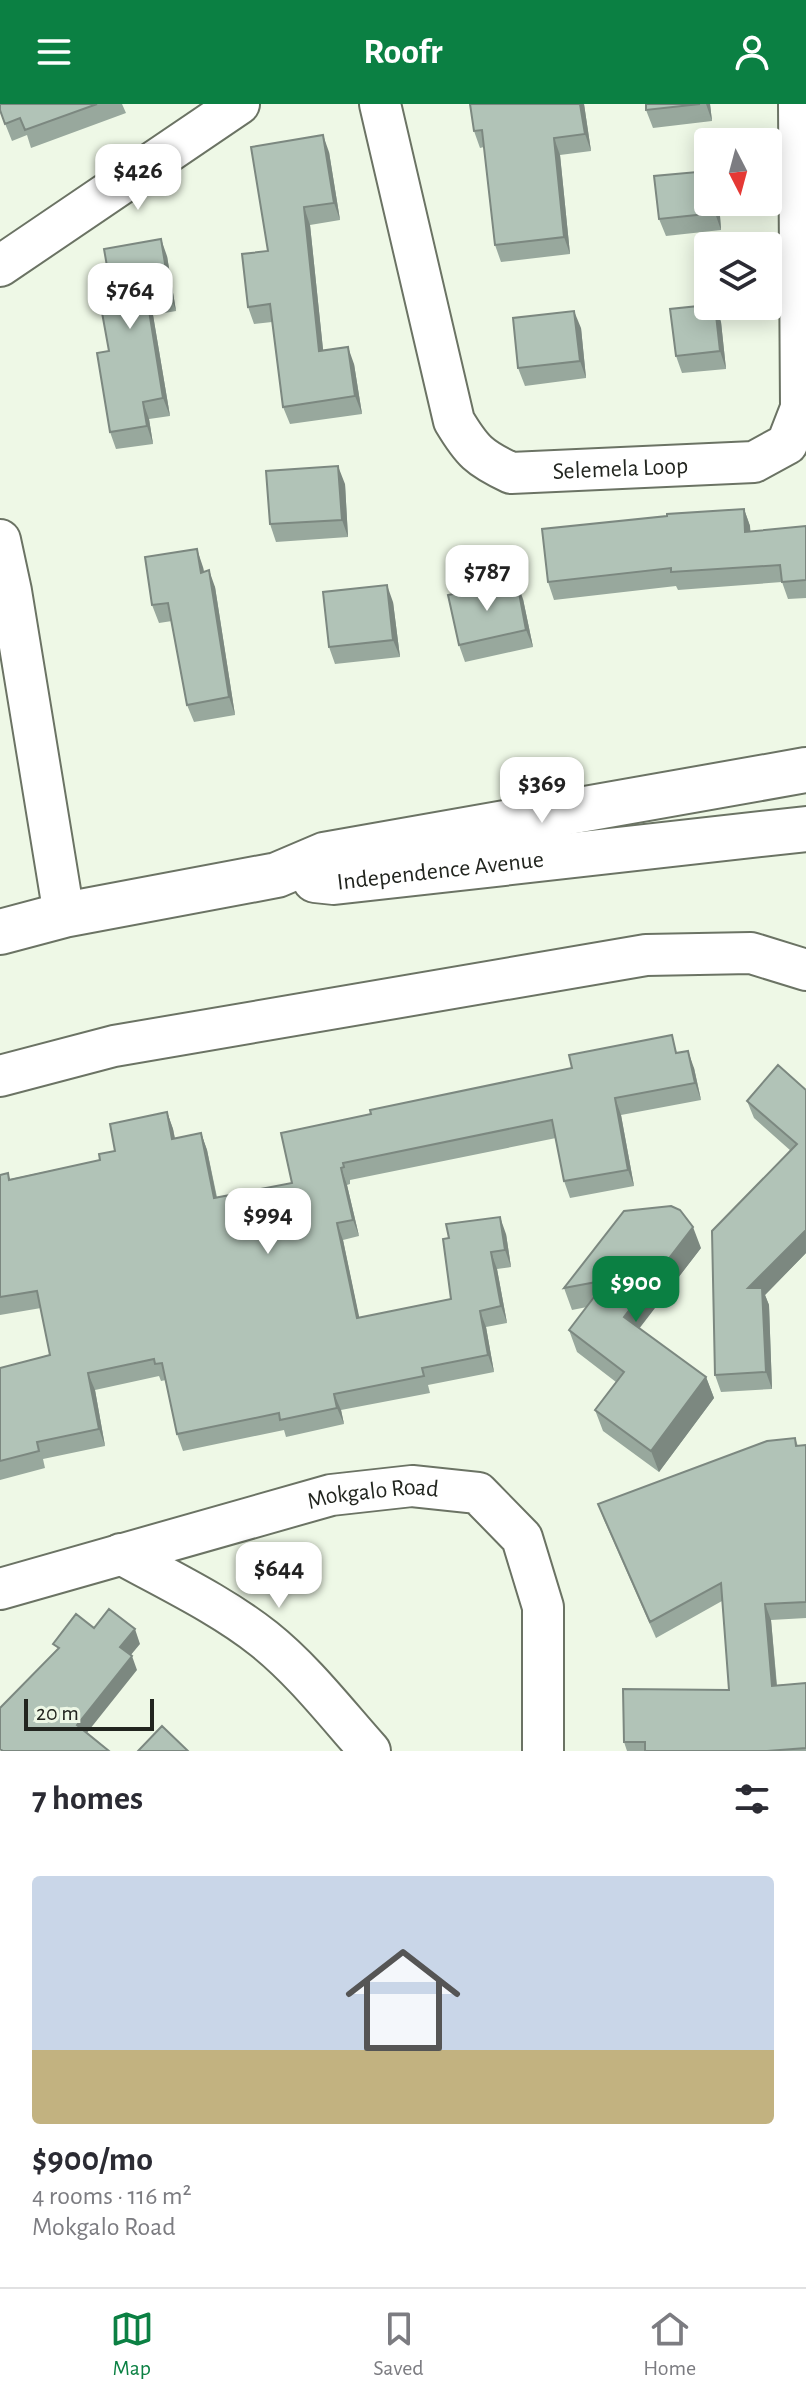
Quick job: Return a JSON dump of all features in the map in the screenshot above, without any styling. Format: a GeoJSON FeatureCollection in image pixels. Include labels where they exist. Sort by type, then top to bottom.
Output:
{"type":"FeatureCollection","features":[{"type":"Feature","properties":{"kind":"street"},"geometry":{"type":"LineString","coordinates":[[0,266],[239,104]]}},
{"type":"Feature","properties":{"kind":"street","name":"Selemela Loop"},"geometry":{"type":"LineString","coordinates":[[380,104],[454,421],[466,442],[483,460],[511,473],[754,462],[787,444],[801,408],[799,104]]}},
{"type":"Feature","properties":{"kind":"street"},"geometry":{"type":"LineString","coordinates":[[0,540],[64,915]]}},
{"type":"Feature","properties":{"kind":"street","name":"Independence Avenue"},"geometry":{"type":"LineString","coordinates":[[277,875],[324,855],[806,770]]}},
{"type":"Feature","properties":{"kind":"street","name":"Independence Avenue"},"geometry":{"type":"LineString","coordinates":[[277,875],[334,882],[806,829]]}},
{"type":"Feature","properties":{"kind":"street"},"geometry":{"type":"LineString","coordinates":[[0,932],[64,915],[277,875]]}},
{"type":"Feature","properties":{"kind":"street"},"geometry":{"type":"LineString","coordinates":[[0,1076],[114,1046],[646,955],[751,953],[806,970]]}},
{"type":"Feature","properties":{"kind":"street","name":"Mokgalo Road"},"geometry":{"type":"LineString","coordinates":[[0,1589],[331,1495],[412,1486],[478,1493],[522,1538],[543,1607],[543,1751]]}},
{"type":"Feature","properties":{"kind":"street"},"geometry":{"type":"LineString","coordinates":[[121,1554],[231,1615],[264,1638],[370,1751]]}},
{"type":"Feature","properties":{"kind":"building"},"geometry":{"type":"Polygon","coordinates":[[[0,104],[97,104],[25,130],[20,118],[5,124],[0,104]]]}},
{"type":"Feature","properties":{"kind":"building"},"geometry":{"type":"Polygon","coordinates":[[[470,104],[580,104],[585,134],[554,138],[564,237],[495,245],[482,130],[474,131],[470,104]]]}},
{"type":"Feature","properties":{"kind":"building"},"geometry":{"type":"Polygon","coordinates":[[[646,104],[700,104],[646,110],[646,104]]]}},
{"type":"Feature","properties":{"kind":"building"},"geometry":{"type":"Polygon","coordinates":[[[323,135],[334,203],[304,207],[319,351],[348,347],[355,396],[283,407],[270,304],[248,307],[242,254],[268,251],[251,147],[323,135]]]}},
{"type":"Feature","properties":{"kind":"building"},"geometry":{"type":"Polygon","coordinates":[[[694,172],[694,215],[659,219],[654,176],[694,172]]]}},
{"type":"Feature","properties":{"kind":"building"},"geometry":{"type":"Polygon","coordinates":[[[161,239],[170,294],[147,298],[163,398],[143,402],[147,426],[110,432],[97,353],[109,351],[95,274],[108,272],[104,249],[161,239]]]}},
{"type":"Feature","properties":{"kind":"building"},"geometry":{"type":"Polygon","coordinates":[[[694,306],[694,320],[717,320],[720,351],[676,356],[670,309],[694,306]]]}},
{"type":"Feature","properties":{"kind":"building"},"geometry":{"type":"Polygon","coordinates":[[[574,311],[580,361],[518,368],[513,318],[574,311]]]}},
{"type":"Feature","properties":{"kind":"building"},"geometry":{"type":"Polygon","coordinates":[[[338,466],[342,520],[270,524],[266,471],[338,466]]]}},
{"type":"Feature","properties":{"kind":"building"},"geometry":{"type":"Polygon","coordinates":[[[744,509],[745,532],[806,526],[806,580],[782,582],[780,565],[671,572],[671,568],[548,582],[542,529],[667,514],[744,509]]]}},
{"type":"Feature","properties":{"kind":"building"},"geometry":{"type":"Polygon","coordinates":[[[197,549],[201,573],[209,570],[229,697],[187,705],[168,603],[152,605],[145,557],[197,549]]]}},
{"type":"Feature","properties":{"kind":"building"},"geometry":{"type":"Polygon","coordinates":[[[517,582],[526,630],[459,645],[448,595],[517,582]]]}},
{"type":"Feature","properties":{"kind":"building"},"geometry":{"type":"Polygon","coordinates":[[[387,585],[393,640],[329,647],[323,592],[387,585]]]}},
{"type":"Feature","properties":{"kind":"building"},"geometry":{"type":"Polygon","coordinates":[[[672,1035],[676,1053],[688,1051],[695,1083],[615,1098],[628,1170],[564,1181],[552,1120],[343,1163],[344,1167],[341,1168],[353,1220],[337,1223],[357,1318],[451,1299],[443,1239],[449,1238],[446,1224],[500,1217],[505,1250],[491,1252],[501,1306],[480,1311],[488,1355],[422,1368],[424,1376],[334,1394],[337,1408],[280,1420],[279,1413],[177,1434],[162,1363],[155,1364],[154,1359],[88,1373],[99,1429],[37,1442],[39,1451],[0,1461],[0,1368],[50,1355],[37,1291],[0,1297],[0,1175],[8,1173],[9,1180],[100,1160],[99,1154],[115,1151],[110,1124],[167,1112],[172,1139],[201,1133],[214,1198],[292,1183],[281,1133],[371,1114],[370,1110],[572,1068],[569,1055],[672,1035]]]}},
{"type":"Feature","properties":{"kind":"building"},"geometry":{"type":"Polygon","coordinates":[[[778,1065],[806,1090],[806,1230],[748,1288],[762,1288],[766,1372],[715,1375],[712,1231],[797,1144],[747,1101],[778,1065]]]}},
{"type":"Feature","properties":{"kind":"building"},"geometry":{"type":"Polygon","coordinates":[[[671,1206],[680,1210],[693,1227],[624,1317],[706,1377],[651,1451],[595,1410],[624,1372],[569,1330],[607,1280],[564,1288],[624,1211],[671,1206]]]}},
{"type":"Feature","properties":{"kind":"building"},"geometry":{"type":"Polygon","coordinates":[[[795,1438],[796,1446],[806,1445],[806,1602],[765,1604],[772,1686],[806,1683],[806,1748],[645,1751],[645,1742],[624,1742],[623,1689],[729,1690],[721,1583],[650,1622],[598,1504],[767,1441],[795,1438]]]}},
{"type":"Feature","properties":{"kind":"building"},"geometry":{"type":"Polygon","coordinates":[[[109,1609],[135,1629],[120,1647],[132,1656],[77,1725],[109,1751],[0,1749],[0,1708],[59,1648],[53,1644],[76,1614],[94,1628],[109,1609]]]}},
{"type":"Feature","properties":{"kind":"building"},"geometry":{"type":"Polygon","coordinates":[[[162,1726],[188,1751],[138,1751],[162,1726]]]}}]}
